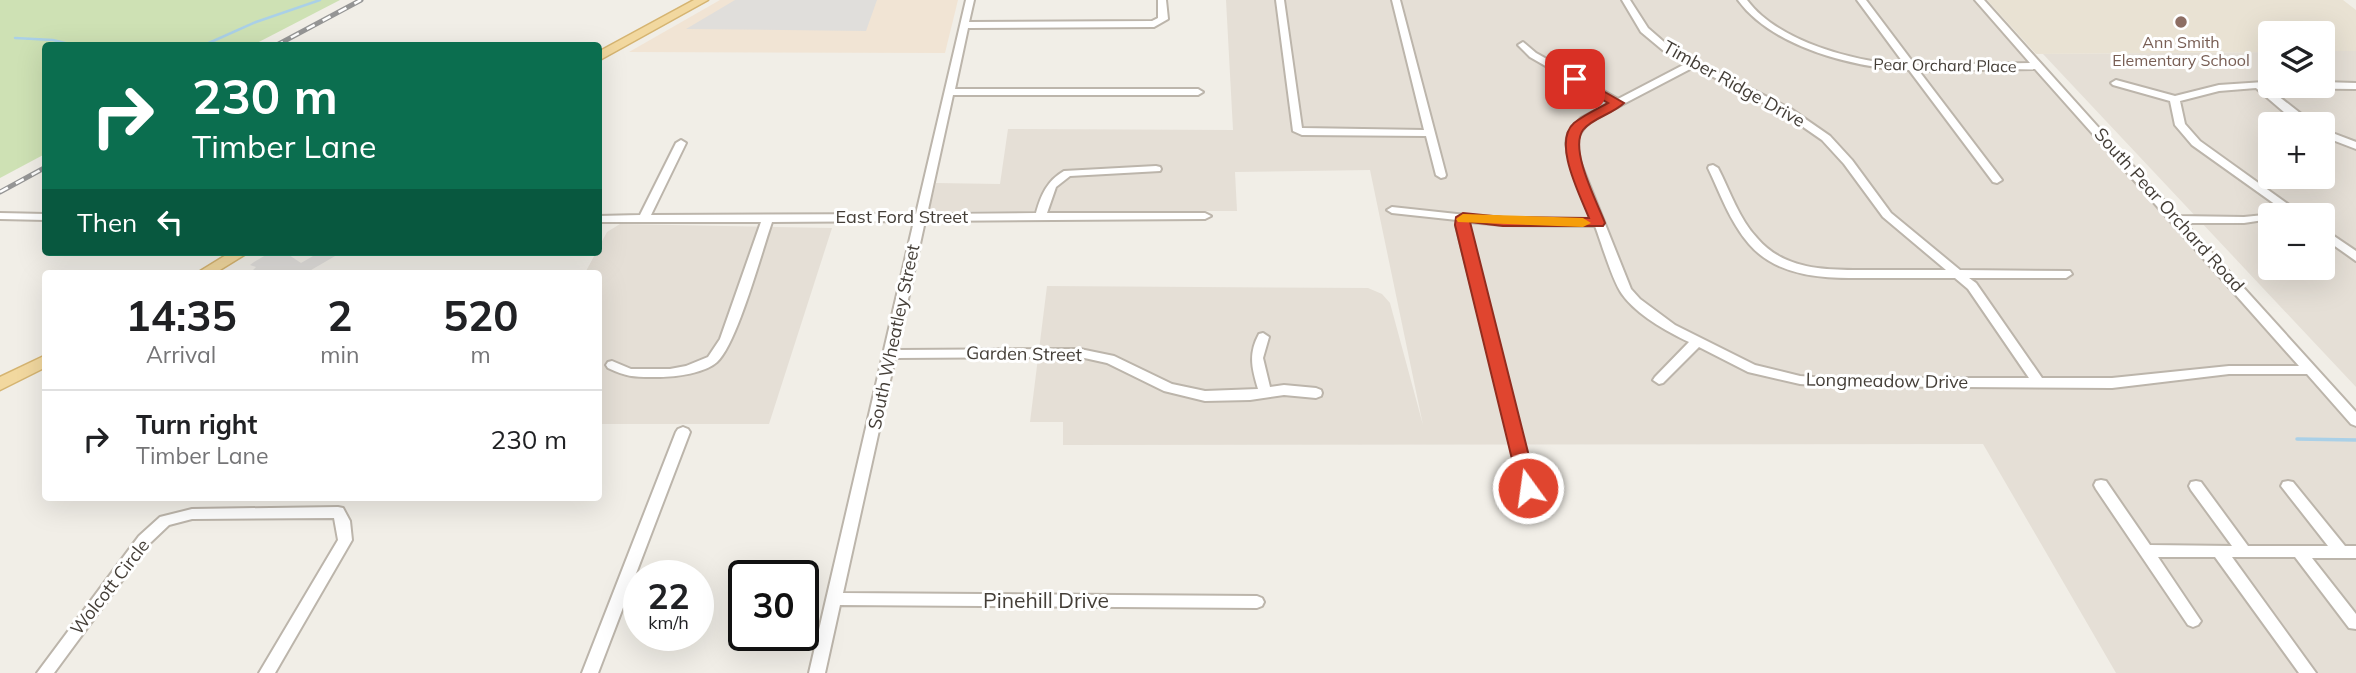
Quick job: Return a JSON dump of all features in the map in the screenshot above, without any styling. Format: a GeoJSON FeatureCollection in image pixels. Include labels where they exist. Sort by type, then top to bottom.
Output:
{"type":"FeatureCollection","features":[{"type":"Feature","properties":{"kind":"main road"},"geometry":{"type":"LineString","coordinates":[[602,55],[702,0]]}},
{"type":"Feature","properties":{"kind":"main road"},"geometry":{"type":"LineString","coordinates":[[212,270],[235,256]]}},
{"type":"Feature","properties":{"kind":"main road"},"geometry":{"type":"LineString","coordinates":[[0,384],[42,362]]}},
{"type":"Feature","properties":{"kind":"street","name":"South Wheatley Street"},"geometry":{"type":"LineString","coordinates":[[817,673],[970,0]]}},
{"type":"Feature","properties":{"kind":"street"},"geometry":{"type":"LineString","coordinates":[[964,25],[1154,24],[1163,19],[1162,0]]}},
{"type":"Feature","properties":{"kind":"street"},"geometry":{"type":"LineString","coordinates":[[1280,0],[1297,130],[1431,132]]}},
{"type":"Feature","properties":{"kind":"street"},"geometry":{"type":"LineString","coordinates":[[1396,0],[1441,174]]}},
{"type":"Feature","properties":{"kind":"street","name":"Timber Ridge Drive"},"geometry":{"type":"LineString","coordinates":[[1626,0],[1638,22],[1656,41],[1693,64],[1787,110],[1826,138],[1848,162],[1887,215],[1960,274],[1986,305],[2039,383]]}},
{"type":"Feature","properties":{"kind":"street","name":"Pear Orchard Place"},"geometry":{"type":"LineString","coordinates":[[1742,0],[1751,12],[1770,26],[1828,54],[1877,65],[2039,66]]}},
{"type":"Feature","properties":{"kind":"street"},"geometry":{"type":"LineString","coordinates":[[1861,0],[1997,180]]}},
{"type":"Feature","properties":{"kind":"street","name":"South Pear Orchard Road"},"geometry":{"type":"LineString","coordinates":[[1979,0],[2178,219],[2356,421]]}},
{"type":"Feature","properties":{"kind":"street"},"geometry":{"type":"LineString","coordinates":[[1524,45],[1533,55],[1617,103]]}},
{"type":"Feature","properties":{"kind":"street","name":"Longmeadow Drive"},"geometry":{"type":"LineString","coordinates":[[1693,64],[1617,103],[1578,127],[1571,143],[1574,159],[1620,280],[1636,302],[1696,343],[1752,369],[1800,380],[2112,383],[2229,370],[2312,370]]}},
{"type":"Feature","properties":{"kind":"street"},"geometry":{"type":"LineString","coordinates":[[2116,83],[2175,99],[2197,91],[2258,86]]}},
{"type":"Feature","properties":{"kind":"street"},"geometry":{"type":"LineString","coordinates":[[2335,86],[2356,86]]}},
{"type":"Feature","properties":{"kind":"street"},"geometry":{"type":"LineString","coordinates":[[948,92],[1198,92]]}},
{"type":"Feature","properties":{"kind":"street"},"geometry":{"type":"LineString","coordinates":[[2274,98],[2290,112]]}},
{"type":"Feature","properties":{"kind":"street"},"geometry":{"type":"LineString","coordinates":[[2175,99],[2180,125],[2196,143],[2281,203]]}},
{"type":"Feature","properties":{"kind":"street"},"geometry":{"type":"LineString","coordinates":[[2335,137],[2356,146]]}},
{"type":"Feature","properties":{"kind":"street"},"geometry":{"type":"LineString","coordinates":[[644,219],[681,143]]}},
{"type":"Feature","properties":{"kind":"street"},"geometry":{"type":"LineString","coordinates":[[1713,168],[1747,236],[1761,251],[1782,263],[1825,274],[2066,274]]}},
{"type":"Feature","properties":{"kind":"street"},"geometry":{"type":"LineString","coordinates":[[1041,217],[1047,191],[1055,179],[1068,173],[1156,169]]}},
{"type":"Feature","properties":{"kind":"street"},"geometry":{"type":"LineString","coordinates":[[1392,210],[1503,222],[1598,223]]}},
{"type":"Feature","properties":{"kind":"street"},"geometry":{"type":"LineString","coordinates":[[0,216],[42,217]]}},
{"type":"Feature","properties":{"kind":"street","name":"East Ford Street"},"geometry":{"type":"LineString","coordinates":[[602,219],[1205,216]]}},
{"type":"Feature","properties":{"kind":"street"},"geometry":{"type":"LineString","coordinates":[[1463,217],[1462,225],[1528,488]]}},
{"type":"Feature","properties":{"kind":"street"},"geometry":{"type":"LineString","coordinates":[[612,365],[629,373],[670,373],[688,370],[712,360],[726,340],[768,218]]}},
{"type":"Feature","properties":{"kind":"street"},"geometry":{"type":"LineString","coordinates":[[2178,219],[2258,218]]}},
{"type":"Feature","properties":{"kind":"street"},"geometry":{"type":"LineString","coordinates":[[2335,241],[2356,257]]}},
{"type":"Feature","properties":{"kind":"street"},"geometry":{"type":"LineString","coordinates":[[1262,337],[1257,346],[1256,361],[1265,393]]}},
{"type":"Feature","properties":{"kind":"street"},"geometry":{"type":"LineString","coordinates":[[1659,380],[1696,343]]}},
{"type":"Feature","properties":{"kind":"street","name":"Garden Street"},"geometry":{"type":"LineString","coordinates":[[891,354],[1080,353],[1110,359],[1169,388],[1205,397],[1284,390],[1316,393]]}},
{"type":"Feature","properties":{"kind":"street"},"geometry":{"type":"LineString","coordinates":[[590,673],[682,432]]}},
{"type":"Feature","properties":{"kind":"street"},"geometry":{"type":"LineString","coordinates":[[2102,485],[2193,621]]}},
{"type":"Feature","properties":{"kind":"street"},"geometry":{"type":"LineString","coordinates":[[2196,486],[2244,551]]}},
{"type":"Feature","properties":{"kind":"street"},"geometry":{"type":"LineString","coordinates":[[2288,486],[2349,552]]}},
{"type":"Feature","properties":{"kind":"street","name":"Wolcott Circle"},"geometry":{"type":"LineString","coordinates":[[45,673],[144,540],[165,521],[192,514],[338,512],[343,521],[345,540],[267,673]]}},
{"type":"Feature","properties":{"kind":"street"},"geometry":{"type":"LineString","coordinates":[[2146,551],[2349,552]]}},
{"type":"Feature","properties":{"kind":"street"},"geometry":{"type":"LineString","coordinates":[[2219,551],[2308,673]]}},
{"type":"Feature","properties":{"kind":"street"},"geometry":{"type":"LineString","coordinates":[[2299,552],[2354,623]]}},
{"type":"Feature","properties":{"kind":"street","name":"Pinehill Drive"},"geometry":{"type":"LineString","coordinates":[[835,599],[1257,602]]}},
{"type":"Feature","properties":{"kind":"shaded area"},"geometry":{"type":"Polygon","coordinates":[[[720,0],[958,0],[945,53],[629,52],[720,0]]]}},
{"type":"Feature","properties":{"kind":"shaded area"},"geometry":{"type":"Polygon","coordinates":[[[735,0],[877,0],[866,31],[686,29],[735,0]]]}},
{"type":"Feature","properties":{"kind":"shaded area"},"geometry":{"type":"Polygon","coordinates":[[[1226,0],[1976,0],[2356,427],[2356,673],[2116,673],[1983,444],[1063,445],[1063,422],[1030,422],[1047,286],[1368,288],[1382,294],[1390,303],[1423,425],[1370,170],[1235,172],[1237,211],[929,211],[936,183],[1000,184],[1008,129],[1233,130],[1226,0]]]}},
{"type":"Feature","properties":{"kind":"shaded area","name":"Ann Smith Elementary School"},"geometry":{"type":"Polygon","coordinates":[[[1987,0],[2343,0],[2356,10],[2356,51],[2335,51],[2335,21],[2258,21],[2258,52],[2036,54],[1987,0]]]}},
{"type":"Feature","properties":{"kind":"shaded area"},"geometry":{"type":"Polygon","coordinates":[[[2335,51],[2356,51],[2356,387],[2043,54],[2258,52],[2258,98],[2335,98],[2335,51]]]}},
{"type":"Feature","properties":{"kind":"shaded area"},"geometry":{"type":"Polygon","coordinates":[[[620,224],[832,228],[769,424],[602,424],[602,270],[587,270],[594,256],[602,256],[602,241],[607,232],[620,224]]]}},
{"type":"Feature","properties":{"kind":"shaded area"},"geometry":{"type":"Polygon","coordinates":[[[265,256],[290,256],[301,263],[313,256],[335,256],[311,270],[253,270],[256,267],[250,265],[265,256]]]}},
{"type":"Feature","properties":{"kind":"green space"},"geometry":{"type":"Polygon","coordinates":[[[0,0],[340,0],[259,42],[42,42],[42,156],[0,178],[0,0]]]}},
{"type":"Feature","properties":{"kind":"waterway"},"geometry":{"type":"LineString","coordinates":[[211,42],[256,22],[320,0]]}},
{"type":"Feature","properties":{"kind":"waterway"},"geometry":{"type":"LineString","coordinates":[[15,38],[61,42]]}},
{"type":"Feature","properties":{"kind":"waterway"},"geometry":{"type":"LineString","coordinates":[[2297,439],[2356,440]]}},
{"type":"Feature","properties":{"kind":"railway"},"geometry":{"type":"LineString","coordinates":[[282,42],[361,0]]}},
{"type":"Feature","properties":{"kind":"railway"},"geometry":{"type":"LineString","coordinates":[[0,192],[42,169]]}},
{"type":"Feature","properties":{"kind":"slow traffic"},"geometry":{"type":"LineString","coordinates":[[1463,219],[1583,223]]}},
{"type":"Feature","properties":{"kind":"place","name":"Ann Smith Elementary School"},"geometry":{"type":"Point","coordinates":[2181,22]}},
{"type":"Feature","properties":{"kind":"route"},"geometry":{"type":"LineString","coordinates":[[1528,488],[1462,225],[1463,217],[1521,223],[1598,223],[1574,159],[1571,143],[1573,134],[1586,120],[1617,103],[1575,79]]}}]}
